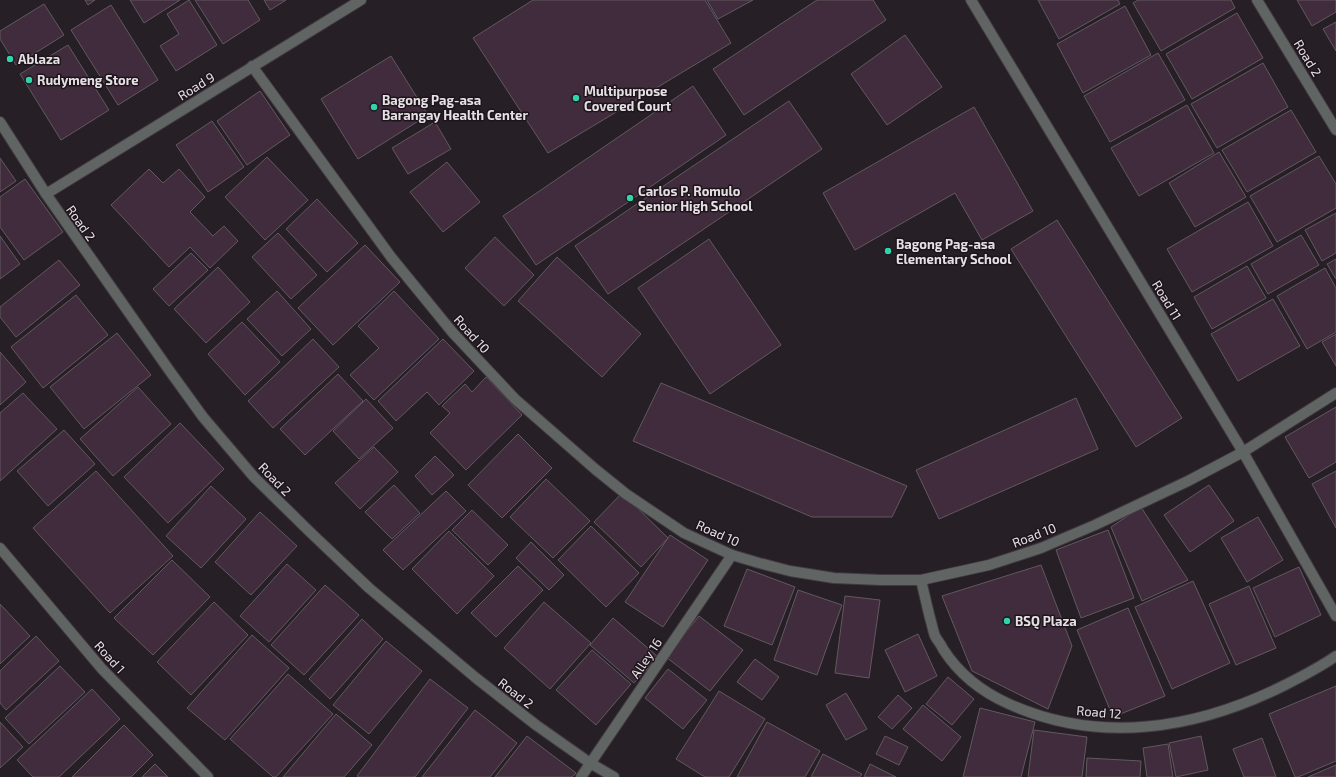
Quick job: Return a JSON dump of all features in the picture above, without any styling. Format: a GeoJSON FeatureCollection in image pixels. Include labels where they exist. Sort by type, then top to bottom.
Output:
{"type":"FeatureCollection","features":[{"type":"Feature","properties":{"kind":"street","name":"Road 9"},"geometry":{"type":"LineString","coordinates":[[46,194],[361,0]]}},
{"type":"Feature","properties":{"kind":"street","name":"Road 11"},"geometry":{"type":"LineString","coordinates":[[971,0],[1243,452],[1336,616]]}},
{"type":"Feature","properties":{"kind":"street","name":"Road 2"},"geometry":{"type":"LineString","coordinates":[[1257,0],[1336,130]]}},
{"type":"Feature","properties":{"kind":"street","name":"Road 10"},"geometry":{"type":"LineString","coordinates":[[252,66],[391,256],[452,333],[485,369],[515,399],[626,494],[684,533],[732,555],[790,571],[834,578],[881,580],[921,580],[989,565],[1041,548],[1114,516],[1243,452],[1336,393]]}},
{"type":"Feature","properties":{"kind":"street","name":"Road 2"},"geometry":{"type":"LineString","coordinates":[[0,122],[46,194],[194,405],[254,477],[369,588],[476,678],[536,725],[590,763],[614,777]]}},
{"type":"Feature","properties":{"kind":"street","name":"Road 1"},"geometry":{"type":"LineString","coordinates":[[0,548],[102,669],[208,777]]}},
{"type":"Feature","properties":{"kind":"street","name":"Alley 16"},"geometry":{"type":"LineString","coordinates":[[581,777],[732,555]]}},
{"type":"Feature","properties":{"kind":"street","name":"Road 12"},"geometry":{"type":"LineString","coordinates":[[921,580],[935,636],[952,662],[972,682],[992,696],[1024,710],[1054,720],[1111,728],[1143,728],[1189,720],[1234,708],[1271,692],[1320,667],[1336,656]]}},
{"type":"Feature","properties":{"kind":"building"},"geometry":{"type":"Polygon","coordinates":[[[85,0],[95,0],[88,5],[85,0]]]}},
{"type":"Feature","properties":{"kind":"building"},"geometry":{"type":"Polygon","coordinates":[[[130,0],[180,0],[144,23],[130,0]]]}},
{"type":"Feature","properties":{"kind":"building"},"geometry":{"type":"Polygon","coordinates":[[[189,0],[217,45],[176,71],[160,46],[179,34],[167,14],[189,0]]]}},
{"type":"Feature","properties":{"kind":"building"},"geometry":{"type":"Polygon","coordinates":[[[195,0],[248,0],[260,20],[223,44],[195,0]]]}},
{"type":"Feature","properties":{"kind":"building"},"geometry":{"type":"Polygon","coordinates":[[[264,0],[286,0],[270,10],[264,0]]]}},
{"type":"Feature","properties":{"kind":"building","name":"Multipurpose Covered Court"},"geometry":{"type":"Polygon","coordinates":[[[533,0],[705,0],[731,43],[548,153],[473,38],[533,0]]]}},
{"type":"Feature","properties":{"kind":"building"},"geometry":{"type":"Polygon","coordinates":[[[707,0],[753,0],[718,19],[707,0]]]}},
{"type":"Feature","properties":{"kind":"building"},"geometry":{"type":"Polygon","coordinates":[[[817,0],[873,0],[886,20],[744,115],[713,69],[817,0]]]}},
{"type":"Feature","properties":{"kind":"building"},"geometry":{"type":"Polygon","coordinates":[[[1038,0],[1118,0],[1120,4],[1059,39],[1038,0]]]}},
{"type":"Feature","properties":{"kind":"building"},"geometry":{"type":"Polygon","coordinates":[[[1138,0],[1231,0],[1235,8],[1161,51],[1133,3],[1138,0]]]}},
{"type":"Feature","properties":{"kind":"building"},"geometry":{"type":"Polygon","coordinates":[[[1297,0],[1336,0],[1336,12],[1312,26],[1297,0]]]}},
{"type":"Feature","properties":{"kind":"building"},"geometry":{"type":"Polygon","coordinates":[[[44,4],[64,35],[16,65],[0,39],[0,31],[44,4]]]}},
{"type":"Feature","properties":{"kind":"building"},"geometry":{"type":"Polygon","coordinates":[[[111,5],[158,80],[118,105],[71,30],[111,5]]]}},
{"type":"Feature","properties":{"kind":"building"},"geometry":{"type":"Polygon","coordinates":[[[1125,6],[1151,55],[1083,93],[1057,44],[1125,6]]]}},
{"type":"Feature","properties":{"kind":"building"},"geometry":{"type":"Polygon","coordinates":[[[1237,13],[1263,58],[1192,99],[1166,54],[1237,13]]]}},
{"type":"Feature","properties":{"kind":"building"},"geometry":{"type":"Polygon","coordinates":[[[1336,22],[1336,51],[1323,29],[1336,22]]]}},
{"type":"Feature","properties":{"kind":"building"},"geometry":{"type":"Polygon","coordinates":[[[905,35],[942,87],[887,125],[851,74],[905,35]]]}},
{"type":"Feature","properties":{"kind":"building"},"geometry":{"type":"Polygon","coordinates":[[[68,45],[109,110],[61,140],[20,74],[68,45]]]}},
{"type":"Feature","properties":{"kind":"building"},"geometry":{"type":"Polygon","coordinates":[[[1158,53],[1185,100],[1110,142],[1084,96],[1158,53]]]}},
{"type":"Feature","properties":{"kind":"building","name":"Bagong Pag-asa Barangay Health Center"},"geometry":{"type":"Polygon","coordinates":[[[391,56],[428,115],[358,159],[321,99],[391,56]]]}},
{"type":"Feature","properties":{"kind":"building"},"geometry":{"type":"Polygon","coordinates":[[[1263,63],[1288,107],[1217,148],[1191,104],[1263,63]]]}},
{"type":"Feature","properties":{"kind":"building"},"geometry":{"type":"Polygon","coordinates":[[[693,86],[726,135],[536,265],[503,216],[693,86]]]}},
{"type":"Feature","properties":{"kind":"building"},"geometry":{"type":"Polygon","coordinates":[[[260,91],[290,135],[247,165],[217,121],[260,91]]]}},
{"type":"Feature","properties":{"kind":"building"},"geometry":{"type":"Polygon","coordinates":[[[789,101],[822,149],[608,294],[575,246],[789,101]]]}},
{"type":"Feature","properties":{"kind":"building"},"geometry":{"type":"Polygon","coordinates":[[[1187,105],[1214,153],[1139,196],[1111,148],[1187,105]]]}},
{"type":"Feature","properties":{"kind":"building"},"geometry":{"type":"Polygon","coordinates":[[[974,107],[1033,211],[982,240],[955,193],[855,250],[823,193],[974,107]]]}},
{"type":"Feature","properties":{"kind":"building"},"geometry":{"type":"Polygon","coordinates":[[[1291,110],[1316,152],[1247,192],[1222,150],[1291,110]]]}},
{"type":"Feature","properties":{"kind":"building"},"geometry":{"type":"Polygon","coordinates":[[[212,121],[244,167],[208,192],[176,145],[212,121]]]}},
{"type":"Feature","properties":{"kind":"building"},"geometry":{"type":"Polygon","coordinates":[[[435,122],[451,149],[408,174],[392,148],[435,122]]]}},
{"type":"Feature","properties":{"kind":"building"},"geometry":{"type":"Polygon","coordinates":[[[1219,152],[1246,197],[1195,227],[1169,183],[1219,152]]]}},
{"type":"Feature","properties":{"kind":"building"},"geometry":{"type":"Polygon","coordinates":[[[1319,156],[1336,184],[1336,208],[1277,242],[1250,196],[1319,156]]]}},
{"type":"Feature","properties":{"kind":"building"},"geometry":{"type":"Polygon","coordinates":[[[267,157],[308,200],[265,240],[225,197],[267,157]]]}},
{"type":"Feature","properties":{"kind":"building"},"geometry":{"type":"Polygon","coordinates":[[[0,158],[16,181],[0,192],[0,158]]]}},
{"type":"Feature","properties":{"kind":"building"},"geometry":{"type":"Polygon","coordinates":[[[447,162],[480,202],[443,232],[410,192],[447,162]]]}},
{"type":"Feature","properties":{"kind":"building"},"geometry":{"type":"Polygon","coordinates":[[[149,169],[163,183],[179,169],[205,197],[190,212],[213,236],[224,226],[238,241],[210,268],[190,247],[169,267],[111,205],[149,169]]]}},
{"type":"Feature","properties":{"kind":"building"},"geometry":{"type":"Polygon","coordinates":[[[25,179],[63,232],[24,260],[0,227],[0,197],[25,179]]]}},
{"type":"Feature","properties":{"kind":"building"},"geometry":{"type":"Polygon","coordinates":[[[317,199],[358,243],[327,272],[286,229],[317,199]]]}},
{"type":"Feature","properties":{"kind":"building"},"geometry":{"type":"Polygon","coordinates":[[[1248,202],[1273,246],[1192,292],[1167,249],[1248,202]]]}},
{"type":"Feature","properties":{"kind":"building"},"geometry":{"type":"Polygon","coordinates":[[[1336,213],[1336,253],[1322,261],[1305,230],[1336,213]]]}},
{"type":"Feature","properties":{"kind":"building"},"geometry":{"type":"Polygon","coordinates":[[[1057,220],[1182,418],[1136,447],[1011,249],[1057,220]]]}},
{"type":"Feature","properties":{"kind":"building"},"geometry":{"type":"Polygon","coordinates":[[[278,233],[317,275],[291,299],[252,257],[278,233]]]}},
{"type":"Feature","properties":{"kind":"building"},"geometry":{"type":"Polygon","coordinates":[[[1301,235],[1319,265],[1268,294],[1251,264],[1301,235]]]}},
{"type":"Feature","properties":{"kind":"building"},"geometry":{"type":"Polygon","coordinates":[[[0,236],[20,264],[0,279],[0,236]]]}},
{"type":"Feature","properties":{"kind":"building"},"geometry":{"type":"Polygon","coordinates":[[[495,237],[534,275],[504,306],[465,268],[495,237]]]}},
{"type":"Feature","properties":{"kind":"building"},"geometry":{"type":"Polygon","coordinates":[[[709,239],[781,345],[710,394],[638,288],[709,239]]]}},
{"type":"Feature","properties":{"kind":"building"},"geometry":{"type":"Polygon","coordinates":[[[365,245],[400,282],[333,345],[298,308],[365,245]]]}},
{"type":"Feature","properties":{"kind":"building"},"geometry":{"type":"Polygon","coordinates":[[[191,253],[208,270],[169,306],[153,289],[191,253]]]}},
{"type":"Feature","properties":{"kind":"building"},"geometry":{"type":"Polygon","coordinates":[[[557,257],[641,334],[602,377],[518,301],[557,257]]]}},
{"type":"Feature","properties":{"kind":"building"},"geometry":{"type":"Polygon","coordinates":[[[1336,259],[1336,279],[1327,264],[1336,259]]]}},
{"type":"Feature","properties":{"kind":"building"},"geometry":{"type":"Polygon","coordinates":[[[59,260],[80,285],[16,337],[0,317],[0,307],[59,260]]]}},
{"type":"Feature","properties":{"kind":"building"},"geometry":{"type":"Polygon","coordinates":[[[1247,266],[1266,298],[1212,329],[1194,297],[1247,266]]]}},
{"type":"Feature","properties":{"kind":"building"},"geometry":{"type":"Polygon","coordinates":[[[218,267],[250,302],[206,343],[174,309],[218,267]]]}},
{"type":"Feature","properties":{"kind":"building"},"geometry":{"type":"Polygon","coordinates":[[[1325,268],[1336,288],[1336,332],[1307,349],[1277,296],[1325,268]]]}},
{"type":"Feature","properties":{"kind":"building"},"geometry":{"type":"Polygon","coordinates":[[[277,291],[311,329],[282,356],[247,319],[277,291]]]}},
{"type":"Feature","properties":{"kind":"building"},"geometry":{"type":"Polygon","coordinates":[[[394,291],[439,339],[374,400],[350,375],[379,348],[358,326],[394,291]]]}},
{"type":"Feature","properties":{"kind":"building"},"geometry":{"type":"Polygon","coordinates":[[[76,295],[108,335],[43,388],[11,347],[76,295]]]}},
{"type":"Feature","properties":{"kind":"building"},"geometry":{"type":"Polygon","coordinates":[[[1273,299],[1300,346],[1238,381],[1211,334],[1273,299]]]}},
{"type":"Feature","properties":{"kind":"building"},"geometry":{"type":"Polygon","coordinates":[[[242,322],[280,362],[245,395],[208,354],[242,322]]]}},
{"type":"Feature","properties":{"kind":"building"},"geometry":{"type":"Polygon","coordinates":[[[117,333],[151,375],[84,429],[50,387],[117,333]]]}},
{"type":"Feature","properties":{"kind":"building"},"geometry":{"type":"Polygon","coordinates":[[[1336,334],[1336,366],[1322,342],[1336,334]]]}},
{"type":"Feature","properties":{"kind":"building"},"geometry":{"type":"Polygon","coordinates":[[[313,339],[339,367],[273,428],[248,401],[313,339]]]}},
{"type":"Feature","properties":{"kind":"building"},"geometry":{"type":"Polygon","coordinates":[[[443,339],[474,371],[439,405],[427,392],[396,421],[378,401],[443,339]]]}},
{"type":"Feature","properties":{"kind":"building"},"geometry":{"type":"Polygon","coordinates":[[[0,352],[26,382],[0,405],[0,352]]]}},
{"type":"Feature","properties":{"kind":"building"},"geometry":{"type":"Polygon","coordinates":[[[338,374],[363,401],[305,455],[280,429],[338,374]]]}},
{"type":"Feature","properties":{"kind":"building"},"geometry":{"type":"Polygon","coordinates":[[[486,377],[522,415],[466,470],[430,433],[450,413],[442,406],[465,384],[472,392],[486,377]]]}},
{"type":"Feature","properties":{"kind":"building"},"geometry":{"type":"Polygon","coordinates":[[[661,383],[907,486],[892,517],[812,517],[633,441],[661,383]]]}},
{"type":"Feature","properties":{"kind":"building"},"geometry":{"type":"Polygon","coordinates":[[[138,387],[171,424],[113,476],[80,439],[138,387]]]}},
{"type":"Feature","properties":{"kind":"building"},"geometry":{"type":"Polygon","coordinates":[[[23,393],[57,429],[0,481],[0,413],[23,393]]]}},
{"type":"Feature","properties":{"kind":"building"},"geometry":{"type":"Polygon","coordinates":[[[1076,398],[1098,449],[939,519],[916,470],[1076,398]]]}},
{"type":"Feature","properties":{"kind":"building"},"geometry":{"type":"Polygon","coordinates":[[[366,399],[393,428],[359,459],[333,431],[366,399]]]}},
{"type":"Feature","properties":{"kind":"building"},"geometry":{"type":"Polygon","coordinates":[[[1336,407],[1336,462],[1309,478],[1285,437],[1336,407]]]}},
{"type":"Feature","properties":{"kind":"building"},"geometry":{"type":"Polygon","coordinates":[[[180,423],[224,469],[168,523],[124,477],[180,423]]]}},
{"type":"Feature","properties":{"kind":"building"},"geometry":{"type":"Polygon","coordinates":[[[64,430],[95,464],[48,506],[17,471],[64,430]]]}},
{"type":"Feature","properties":{"kind":"building"},"geometry":{"type":"Polygon","coordinates":[[[518,434],[552,468],[502,518],[468,485],[518,434]]]}},
{"type":"Feature","properties":{"kind":"building"},"geometry":{"type":"Polygon","coordinates":[[[374,447],[398,472],[360,509],[335,483],[374,447]]]}},
{"type":"Feature","properties":{"kind":"building"},"geometry":{"type":"Polygon","coordinates":[[[435,456],[454,475],[432,495],[415,476],[435,456]]]}},
{"type":"Feature","properties":{"kind":"building"},"geometry":{"type":"Polygon","coordinates":[[[96,471],[173,556],[110,613],[33,528],[96,471]]]}},
{"type":"Feature","properties":{"kind":"building"},"geometry":{"type":"Polygon","coordinates":[[[1336,471],[1336,528],[1312,484],[1336,471]]]}},
{"type":"Feature","properties":{"kind":"building"},"geometry":{"type":"Polygon","coordinates":[[[546,479],[590,521],[553,558],[510,517],[546,479]]]}},
{"type":"Feature","properties":{"kind":"building"},"geometry":{"type":"Polygon","coordinates":[[[394,485],[420,513],[392,539],[365,512],[394,485]]]}},
{"type":"Feature","properties":{"kind":"building"},"geometry":{"type":"Polygon","coordinates":[[[1209,485],[1234,521],[1190,552],[1164,515],[1209,485]]]}},
{"type":"Feature","properties":{"kind":"building"},"geometry":{"type":"Polygon","coordinates":[[[211,486],[246,519],[201,568],[166,536],[211,486]]]}},
{"type":"Feature","properties":{"kind":"building"},"geometry":{"type":"Polygon","coordinates":[[[446,491],[466,511],[403,570],[383,550],[446,491]]]}},
{"type":"Feature","properties":{"kind":"building"},"geometry":{"type":"Polygon","coordinates":[[[622,493],[668,538],[641,567],[594,522],[622,493]]]}},
{"type":"Feature","properties":{"kind":"building"},"geometry":{"type":"Polygon","coordinates":[[[1141,507],[1188,580],[1142,601],[1111,527],[1141,507]]]}},
{"type":"Feature","properties":{"kind":"building"},"geometry":{"type":"Polygon","coordinates":[[[472,510],[508,545],[488,565],[452,530],[472,510]]]}},
{"type":"Feature","properties":{"kind":"building"},"geometry":{"type":"Polygon","coordinates":[[[260,512],[297,546],[251,595],[215,562],[260,512]]]}},
{"type":"Feature","properties":{"kind":"building"},"geometry":{"type":"Polygon","coordinates":[[[1258,517],[1283,560],[1247,582],[1221,538],[1258,517]]]}},
{"type":"Feature","properties":{"kind":"building"},"geometry":{"type":"Polygon","coordinates":[[[591,526],[639,573],[606,607],[558,560],[591,526]]]}},
{"type":"Feature","properties":{"kind":"building"},"geometry":{"type":"Polygon","coordinates":[[[1108,530],[1134,598],[1081,618],[1056,550],[1108,530]]]}},
{"type":"Feature","properties":{"kind":"building"},"geometry":{"type":"Polygon","coordinates":[[[449,531],[494,576],[457,614],[412,569],[449,531]]]}},
{"type":"Feature","properties":{"kind":"building"},"geometry":{"type":"Polygon","coordinates":[[[670,535],[708,560],[663,627],[625,602],[670,535]]]}},
{"type":"Feature","properties":{"kind":"building"},"geometry":{"type":"Polygon","coordinates":[[[531,542],[564,575],[549,590],[516,558],[531,542]]]}},
{"type":"Feature","properties":{"kind":"building"},"geometry":{"type":"Polygon","coordinates":[[[172,560],[210,597],[153,655],[114,618],[172,560]]]}},
{"type":"Feature","properties":{"kind":"building"},"geometry":{"type":"Polygon","coordinates":[[[287,564],[316,590],[269,642],[240,616],[287,564]]]}},
{"type":"Feature","properties":{"kind":"building","name":"BSQ Plaza"},"geometry":{"type":"Polygon","coordinates":[[[1041,565],[1072,646],[1048,709],[972,671],[942,596],[1041,565]]]}},
{"type":"Feature","properties":{"kind":"building"},"geometry":{"type":"Polygon","coordinates":[[[518,566],[543,590],[496,637],[471,613],[518,566]]]}},
{"type":"Feature","properties":{"kind":"building"},"geometry":{"type":"Polygon","coordinates":[[[1299,567],[1321,615],[1275,637],[1253,588],[1299,567]]]}},
{"type":"Feature","properties":{"kind":"building"},"geometry":{"type":"Polygon","coordinates":[[[747,569],[795,587],[772,645],[724,626],[747,569]]]}},
{"type":"Feature","properties":{"kind":"building"},"geometry":{"type":"Polygon","coordinates":[[[1193,581],[1230,663],[1172,689],[1135,607],[1193,581]]]}},
{"type":"Feature","properties":{"kind":"building"},"geometry":{"type":"Polygon","coordinates":[[[325,585],[359,615],[304,675],[271,645],[325,585]]]}},
{"type":"Feature","properties":{"kind":"building"},"geometry":{"type":"Polygon","coordinates":[[[1249,586],[1276,648],[1236,665],[1209,604],[1249,586]]]}},
{"type":"Feature","properties":{"kind":"building"},"geometry":{"type":"Polygon","coordinates":[[[798,590],[842,605],[817,675],[774,660],[798,590]]]}},
{"type":"Feature","properties":{"kind":"building"},"geometry":{"type":"Polygon","coordinates":[[[845,596],[880,600],[869,678],[835,673],[845,596]]]}},
{"type":"Feature","properties":{"kind":"building"},"geometry":{"type":"Polygon","coordinates":[[[214,602],[248,635],[191,695],[157,662],[214,602]]]}},
{"type":"Feature","properties":{"kind":"building"},"geometry":{"type":"Polygon","coordinates":[[[544,602],[591,643],[550,689],[504,648],[544,602]]]}},
{"type":"Feature","properties":{"kind":"building"},"geometry":{"type":"Polygon","coordinates":[[[0,604],[30,636],[0,664],[0,604]]]}},
{"type":"Feature","properties":{"kind":"building"},"geometry":{"type":"Polygon","coordinates":[[[1128,608],[1165,696],[1113,717],[1077,630],[1128,608]]]}},
{"type":"Feature","properties":{"kind":"building"},"geometry":{"type":"Polygon","coordinates":[[[699,616],[743,650],[710,691],[666,657],[699,616]]]}},
{"type":"Feature","properties":{"kind":"building"},"geometry":{"type":"Polygon","coordinates":[[[613,618],[658,657],[634,683],[590,645],[613,618]]]}},
{"type":"Feature","properties":{"kind":"building"},"geometry":{"type":"Polygon","coordinates":[[[362,619],[383,639],[330,699],[309,679],[362,619]]]}},
{"type":"Feature","properties":{"kind":"building"},"geometry":{"type":"Polygon","coordinates":[[[918,634],[937,676],[905,692],[885,650],[918,634]]]}},
{"type":"Feature","properties":{"kind":"building"},"geometry":{"type":"Polygon","coordinates":[[[252,635],[289,668],[225,740],[187,708],[252,635]]]}},
{"type":"Feature","properties":{"kind":"building"},"geometry":{"type":"Polygon","coordinates":[[[36,636],[59,661],[6,710],[0,703],[0,671],[36,636]]]}},
{"type":"Feature","properties":{"kind":"building"},"geometry":{"type":"Polygon","coordinates":[[[386,641],[422,671],[369,734],[333,705],[386,641]]]}},
{"type":"Feature","properties":{"kind":"building"},"geometry":{"type":"Polygon","coordinates":[[[592,650],[631,684],[596,725],[556,690],[592,650]]]}},
{"type":"Feature","properties":{"kind":"building"},"geometry":{"type":"Polygon","coordinates":[[[755,659],[779,677],[762,700],[737,682],[755,659]]]}},
{"type":"Feature","properties":{"kind":"building"},"geometry":{"type":"Polygon","coordinates":[[[60,666],[85,692],[29,744],[5,718],[60,666]]]}},
{"type":"Feature","properties":{"kind":"building"},"geometry":{"type":"Polygon","coordinates":[[[668,669],[707,700],[683,729],[645,698],[668,669]]]}},
{"type":"Feature","properties":{"kind":"building"},"geometry":{"type":"Polygon","coordinates":[[[288,674],[333,714],[276,777],[273,777],[230,739],[288,674]]]}},
{"type":"Feature","properties":{"kind":"building"},"geometry":{"type":"Polygon","coordinates":[[[948,677],[974,699],[952,725],[926,704],[948,677]]]}},
{"type":"Feature","properties":{"kind":"building"},"geometry":{"type":"Polygon","coordinates":[[[430,679],[468,708],[415,777],[357,776],[430,679]]]}},
{"type":"Feature","properties":{"kind":"building"},"geometry":{"type":"Polygon","coordinates":[[[1336,686],[1336,761],[1295,777],[1269,714],[1336,686]]]}},
{"type":"Feature","properties":{"kind":"building"},"geometry":{"type":"Polygon","coordinates":[[[92,689],[120,719],[59,777],[33,777],[17,760],[92,689]]]}},
{"type":"Feature","properties":{"kind":"building"},"geometry":{"type":"Polygon","coordinates":[[[719,691],[765,719],[729,777],[705,777],[676,759],[719,691]]]}},
{"type":"Feature","properties":{"kind":"building"},"geometry":{"type":"Polygon","coordinates":[[[846,693],[867,729],[846,740],[826,705],[846,693]]]}},
{"type":"Feature","properties":{"kind":"building"},"geometry":{"type":"Polygon","coordinates":[[[898,695],[912,708],[892,729],[878,717],[898,695]]]}},
{"type":"Feature","properties":{"kind":"building"},"geometry":{"type":"Polygon","coordinates":[[[923,705],[961,737],[942,761],[903,729],[923,705]]]}},
{"type":"Feature","properties":{"kind":"building"},"geometry":{"type":"Polygon","coordinates":[[[980,708],[1035,722],[1021,777],[963,777],[980,708]]]}},
{"type":"Feature","properties":{"kind":"building"},"geometry":{"type":"Polygon","coordinates":[[[475,710],[517,743],[490,777],[422,777],[475,710]]]}},
{"type":"Feature","properties":{"kind":"building"},"geometry":{"type":"Polygon","coordinates":[[[336,714],[372,745],[344,777],[283,777],[336,714]]]}},
{"type":"Feature","properties":{"kind":"building"},"geometry":{"type":"Polygon","coordinates":[[[0,722],[23,747],[0,768],[0,722]]]}},
{"type":"Feature","properties":{"kind":"building"},"geometry":{"type":"Polygon","coordinates":[[[767,722],[820,751],[805,777],[737,777],[767,722]]]}},
{"type":"Feature","properties":{"kind":"building"},"geometry":{"type":"Polygon","coordinates":[[[124,725],[153,755],[131,777],[72,777],[124,725]]]}},
{"type":"Feature","properties":{"kind":"building"},"geometry":{"type":"Polygon","coordinates":[[[1034,730],[1087,737],[1082,777],[1028,777],[1034,730]]]}},
{"type":"Feature","properties":{"kind":"building"},"geometry":{"type":"Polygon","coordinates":[[[527,736],[576,773],[572,777],[495,777],[527,736]]]}},
{"type":"Feature","properties":{"kind":"building"},"geometry":{"type":"Polygon","coordinates":[[[885,736],[908,747],[899,765],[876,754],[885,736]]]}},
{"type":"Feature","properties":{"kind":"building"},"geometry":{"type":"Polygon","coordinates":[[[1201,736],[1208,770],[1176,777],[1169,743],[1201,736]]]}},
{"type":"Feature","properties":{"kind":"building"},"geometry":{"type":"Polygon","coordinates":[[[1262,738],[1276,777],[1244,777],[1233,749],[1262,738]]]}},
{"type":"Feature","properties":{"kind":"building"},"geometry":{"type":"Polygon","coordinates":[[[1168,744],[1173,777],[1147,777],[1143,748],[1168,744]]]}},
{"type":"Feature","properties":{"kind":"building"},"geometry":{"type":"Polygon","coordinates":[[[823,754],[862,774],[860,777],[811,777],[823,754]]]}},
{"type":"Feature","properties":{"kind":"building"},"geometry":{"type":"Polygon","coordinates":[[[1087,758],[1141,761],[1140,777],[1086,777],[1087,758]]]}},
{"type":"Feature","properties":{"kind":"building"},"geometry":{"type":"Polygon","coordinates":[[[155,764],[168,777],[142,777],[155,764]]]}},
{"type":"Feature","properties":{"kind":"building"},"geometry":{"type":"Polygon","coordinates":[[[870,764],[896,777],[864,777],[870,764]]]}},
{"type":"Feature","properties":{"kind":"building"},"geometry":{"type":"Polygon","coordinates":[[[1336,765],[1336,777],[1308,777],[1336,765]]]}},
{"type":"Feature","properties":{"kind":"place","name":"Ablaza"},"geometry":{"type":"Point","coordinates":[10,59]}},
{"type":"Feature","properties":{"kind":"place","name":"Rudymeng Store"},"geometry":{"type":"Point","coordinates":[29,80]}},
{"type":"Feature","properties":{"kind":"place","name":"Multipurpose Covered Court"},"geometry":{"type":"Point","coordinates":[576,98]}},
{"type":"Feature","properties":{"kind":"place","name":"Bagong Pag-asa Barangay Health Center"},"geometry":{"type":"Point","coordinates":[374,107]}},
{"type":"Feature","properties":{"kind":"place","name":"Carlos P. Romulo Senior High School"},"geometry":{"type":"Point","coordinates":[630,198]}},
{"type":"Feature","properties":{"kind":"place","name":"Bagong Pag-asa Elementary School"},"geometry":{"type":"Point","coordinates":[888,251]}},
{"type":"Feature","properties":{"kind":"place","name":"BSQ Plaza"},"geometry":{"type":"Point","coordinates":[1007,621]}}]}
